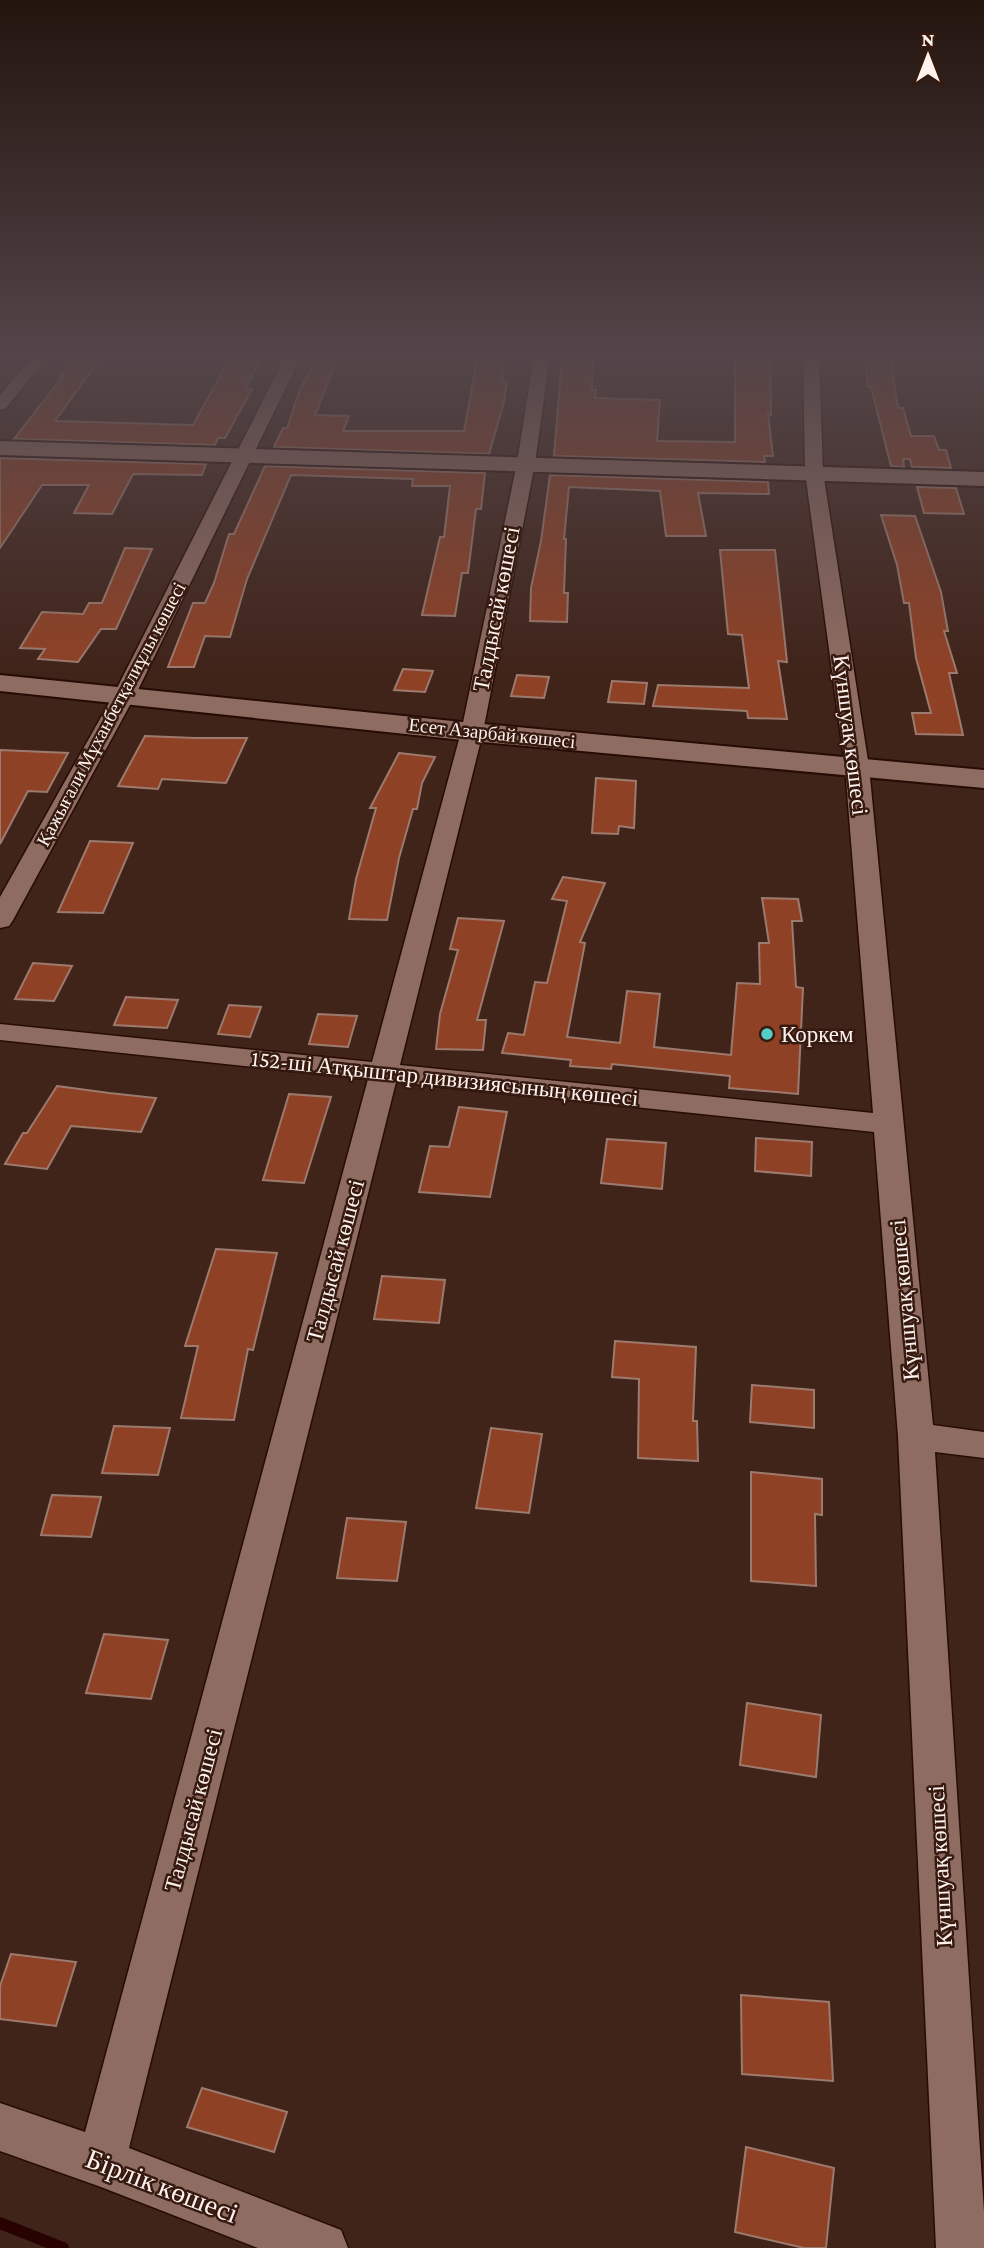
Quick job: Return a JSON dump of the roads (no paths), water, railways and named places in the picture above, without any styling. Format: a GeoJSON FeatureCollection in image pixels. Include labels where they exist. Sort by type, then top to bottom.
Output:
{"type":"FeatureCollection","features":[{"type":"Feature","properties":{"kind":"street","name":"Қажығали Мұханбетқалиұлы көшесі"},"geometry":{"type":"LineString","coordinates":[[0,920],[125,694],[240,460]]}},
{"type":"Feature","properties":{"kind":"street"},"geometry":{"type":"LineString","coordinates":[[416,460],[984,479]]}},
{"type":"Feature","properties":{"kind":"street","name":"Талдысай көшесі"},"geometry":{"type":"LineString","coordinates":[[101,2162],[472,732],[526,460]]}},
{"type":"Feature","properties":{"kind":"street","name":"Күншуақ көшесі"},"geometry":{"type":"LineString","coordinates":[[814,460],[857,768],[916,1436],[961,2248]]}},
{"type":"Feature","properties":{"kind":"street","name":"Есет Азарбай көшесі"},"geometry":{"type":"LineString","coordinates":[[0,683],[472,732],[984,779]]}},
{"type":"Feature","properties":{"kind":"street","name":"152-ші Атқыштар дивизиясының көшесі"},"geometry":{"type":"LineString","coordinates":[[0,1032],[890,1124]]}},
{"type":"Feature","properties":{"kind":"street"},"geometry":{"type":"LineString","coordinates":[[916,1436],[984,1445]]}},
{"type":"Feature","properties":{"kind":"street","name":"Бірлік көшесі"},"geometry":{"type":"LineString","coordinates":[[0,2127],[101,2162],[323,2248]]}},
{"type":"Feature","properties":{"kind":"waterway"},"geometry":{"type":"LineString","coordinates":[[0,2223],[63,2248]]}},
{"type":"Feature","properties":{"kind":"place","name":"Коркем"},"geometry":{"type":"Point","coordinates":[767,1034]}}]}
